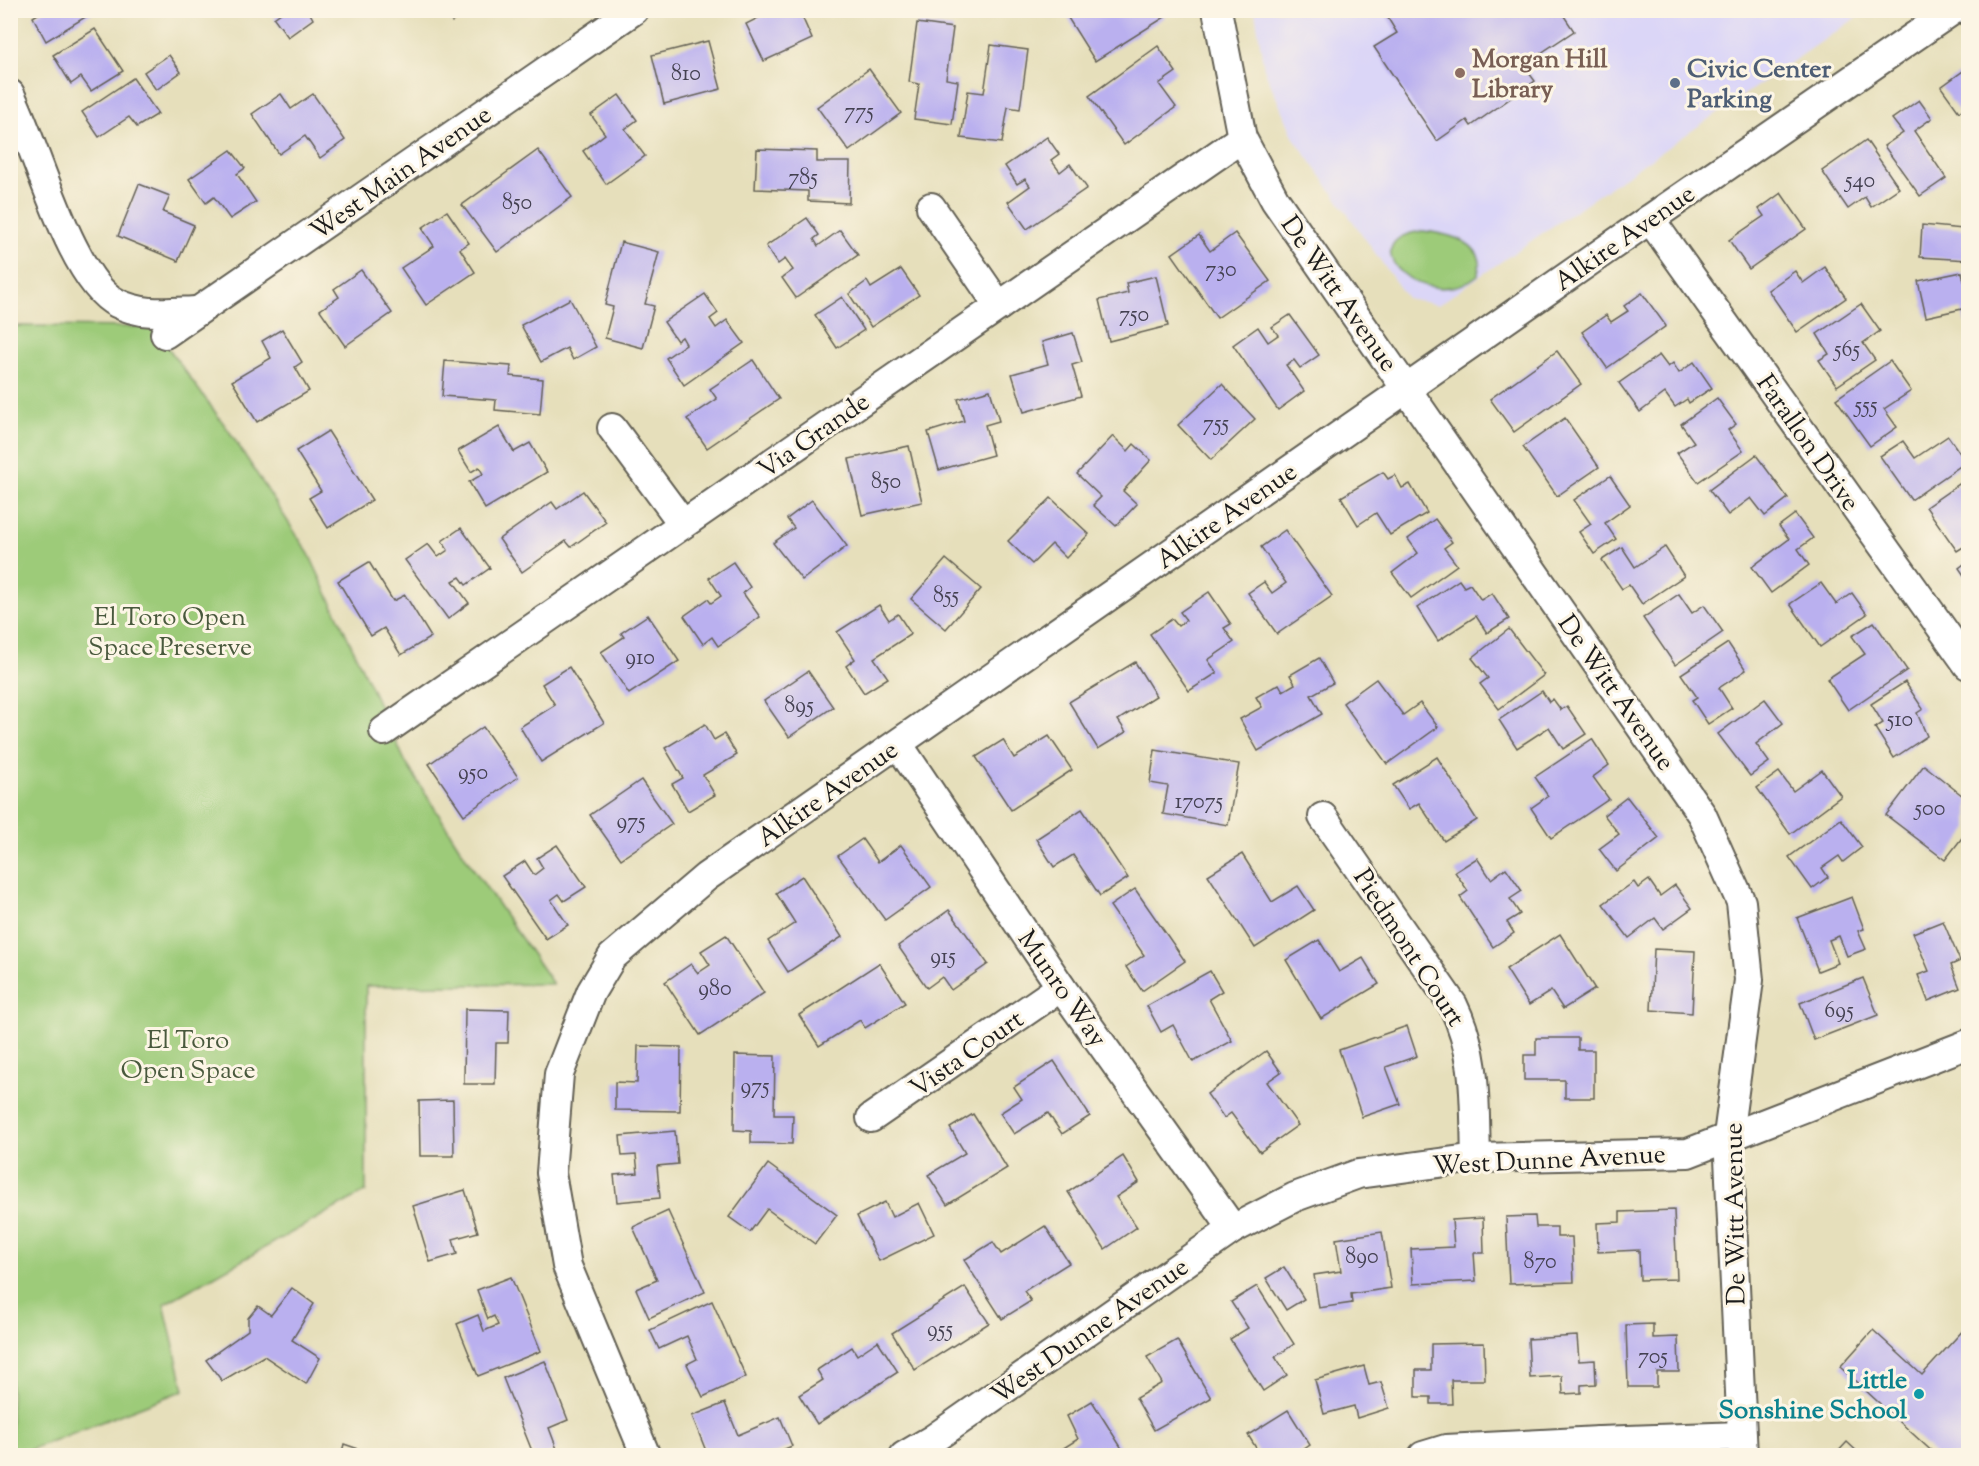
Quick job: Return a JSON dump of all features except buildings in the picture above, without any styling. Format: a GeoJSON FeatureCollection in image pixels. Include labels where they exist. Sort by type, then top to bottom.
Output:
{"type":"FeatureCollection","features":[{"type":"Feature","properties":{"kind":"street","name":"West Main Avenue"},"geometry":{"type":"LineString","coordinates":[[165,334],[634,10]]}},
{"type":"Feature","properties":{"kind":"street","name":"De Witt Avenue"},"geometry":{"type":"LineString","coordinates":[[1216,10],[1242,138],[1275,200],[1702,815],[1741,902],[1749,980],[1728,1136],[1743,1446]]}},
{"type":"Feature","properties":{"kind":"street","name":"Alkire Avenue"},"geometry":{"type":"LineString","coordinates":[[646,1455],[567,1266],[551,1173],[559,1074],[591,992],[612,957],[706,877],[1953,10]]}},
{"type":"Feature","properties":{"kind":"street"},"geometry":{"type":"LineString","coordinates":[[10,94],[72,246],[95,286],[115,303],[139,312],[197,311]]}},
{"type":"Feature","properties":{"kind":"street","name":"Via Grande"},"geometry":{"type":"LineString","coordinates":[[384,731],[1242,138]]}},
{"type":"Feature","properties":{"kind":"street"},"geometry":{"type":"LineString","coordinates":[[931,207],[999,306]]}},
{"type":"Feature","properties":{"kind":"street","name":"Farallon Drive"},"geometry":{"type":"LineString","coordinates":[[1650,219],[1968,665]]}},
{"type":"Feature","properties":{"kind":"street"},"geometry":{"type":"LineString","coordinates":[[612,428],[683,525]]}},
{"type":"Feature","properties":{"kind":"street","name":"Munro Way"},"geometry":{"type":"LineString","coordinates":[[898,744],[1061,987],[1233,1229]]}},
{"type":"Feature","properties":{"kind":"street","name":"Piedmont Court"},"geometry":{"type":"LineString","coordinates":[[1323,817],[1453,1005],[1466,1031],[1473,1060],[1476,1158]]}},
{"type":"Feature","properties":{"kind":"street","name":"Vista Court"},"geometry":{"type":"LineString","coordinates":[[871,1118],[1061,987]]}},
{"type":"Feature","properties":{"kind":"street","name":"West Dunne Avenue"},"geometry":{"type":"LineString","coordinates":[[904,1455],[933,1439],[1233,1229],[1295,1197],[1358,1174],[1476,1158],[1688,1154],[1728,1136],[1968,1044]]}},
{"type":"Feature","properties":{"kind":"street"},"geometry":{"type":"LineString","coordinates":[[1423,1455],[1446,1449],[1743,1446]]}},
{"type":"Feature","properties":{"kind":"shaded area"},"geometry":{"type":"Polygon","coordinates":[[[1255,11],[1866,11],[1438,305],[1407,298],[1294,138],[1264,69],[1255,11]]]}},
{"type":"Feature","properties":{"kind":"green space"},"geometry":{"type":"Polygon","coordinates":[[[1423,231],[1456,238],[1472,247],[1480,261],[1478,275],[1458,286],[1436,288],[1417,282],[1402,272],[1392,260],[1391,248],[1401,237],[1423,231]]]}},
{"type":"Feature","properties":{"kind":"green space"},"geometry":{"type":"Polygon","coordinates":[[[11,326],[153,327],[229,431],[309,554],[406,763],[470,864],[553,984],[366,986],[366,1191],[164,1304],[184,1390],[11,1456],[11,326]]]}},
{"type":"Feature","properties":{"kind":"place","name":"Morgan Hill Library"},"geometry":{"type":"Point","coordinates":[1460,73]}},
{"type":"Feature","properties":{"kind":"place","name":"Civic Center Parking"},"geometry":{"type":"Point","coordinates":[1675,83]}},
{"type":"Feature","properties":{"kind":"place","name":"Little Sonshine School"},"geometry":{"type":"Point","coordinates":[1919,1394]}},
{"type":"Feature","properties":{"kind":"park label","name":"El Toro Open Space Preserve"},"geometry":{"type":"Point","coordinates":[170,631]}},
{"type":"Feature","properties":{"kind":"park label","name":"El Toro Open Space"},"geometry":{"type":"Point","coordinates":[188,1054]}}]}
